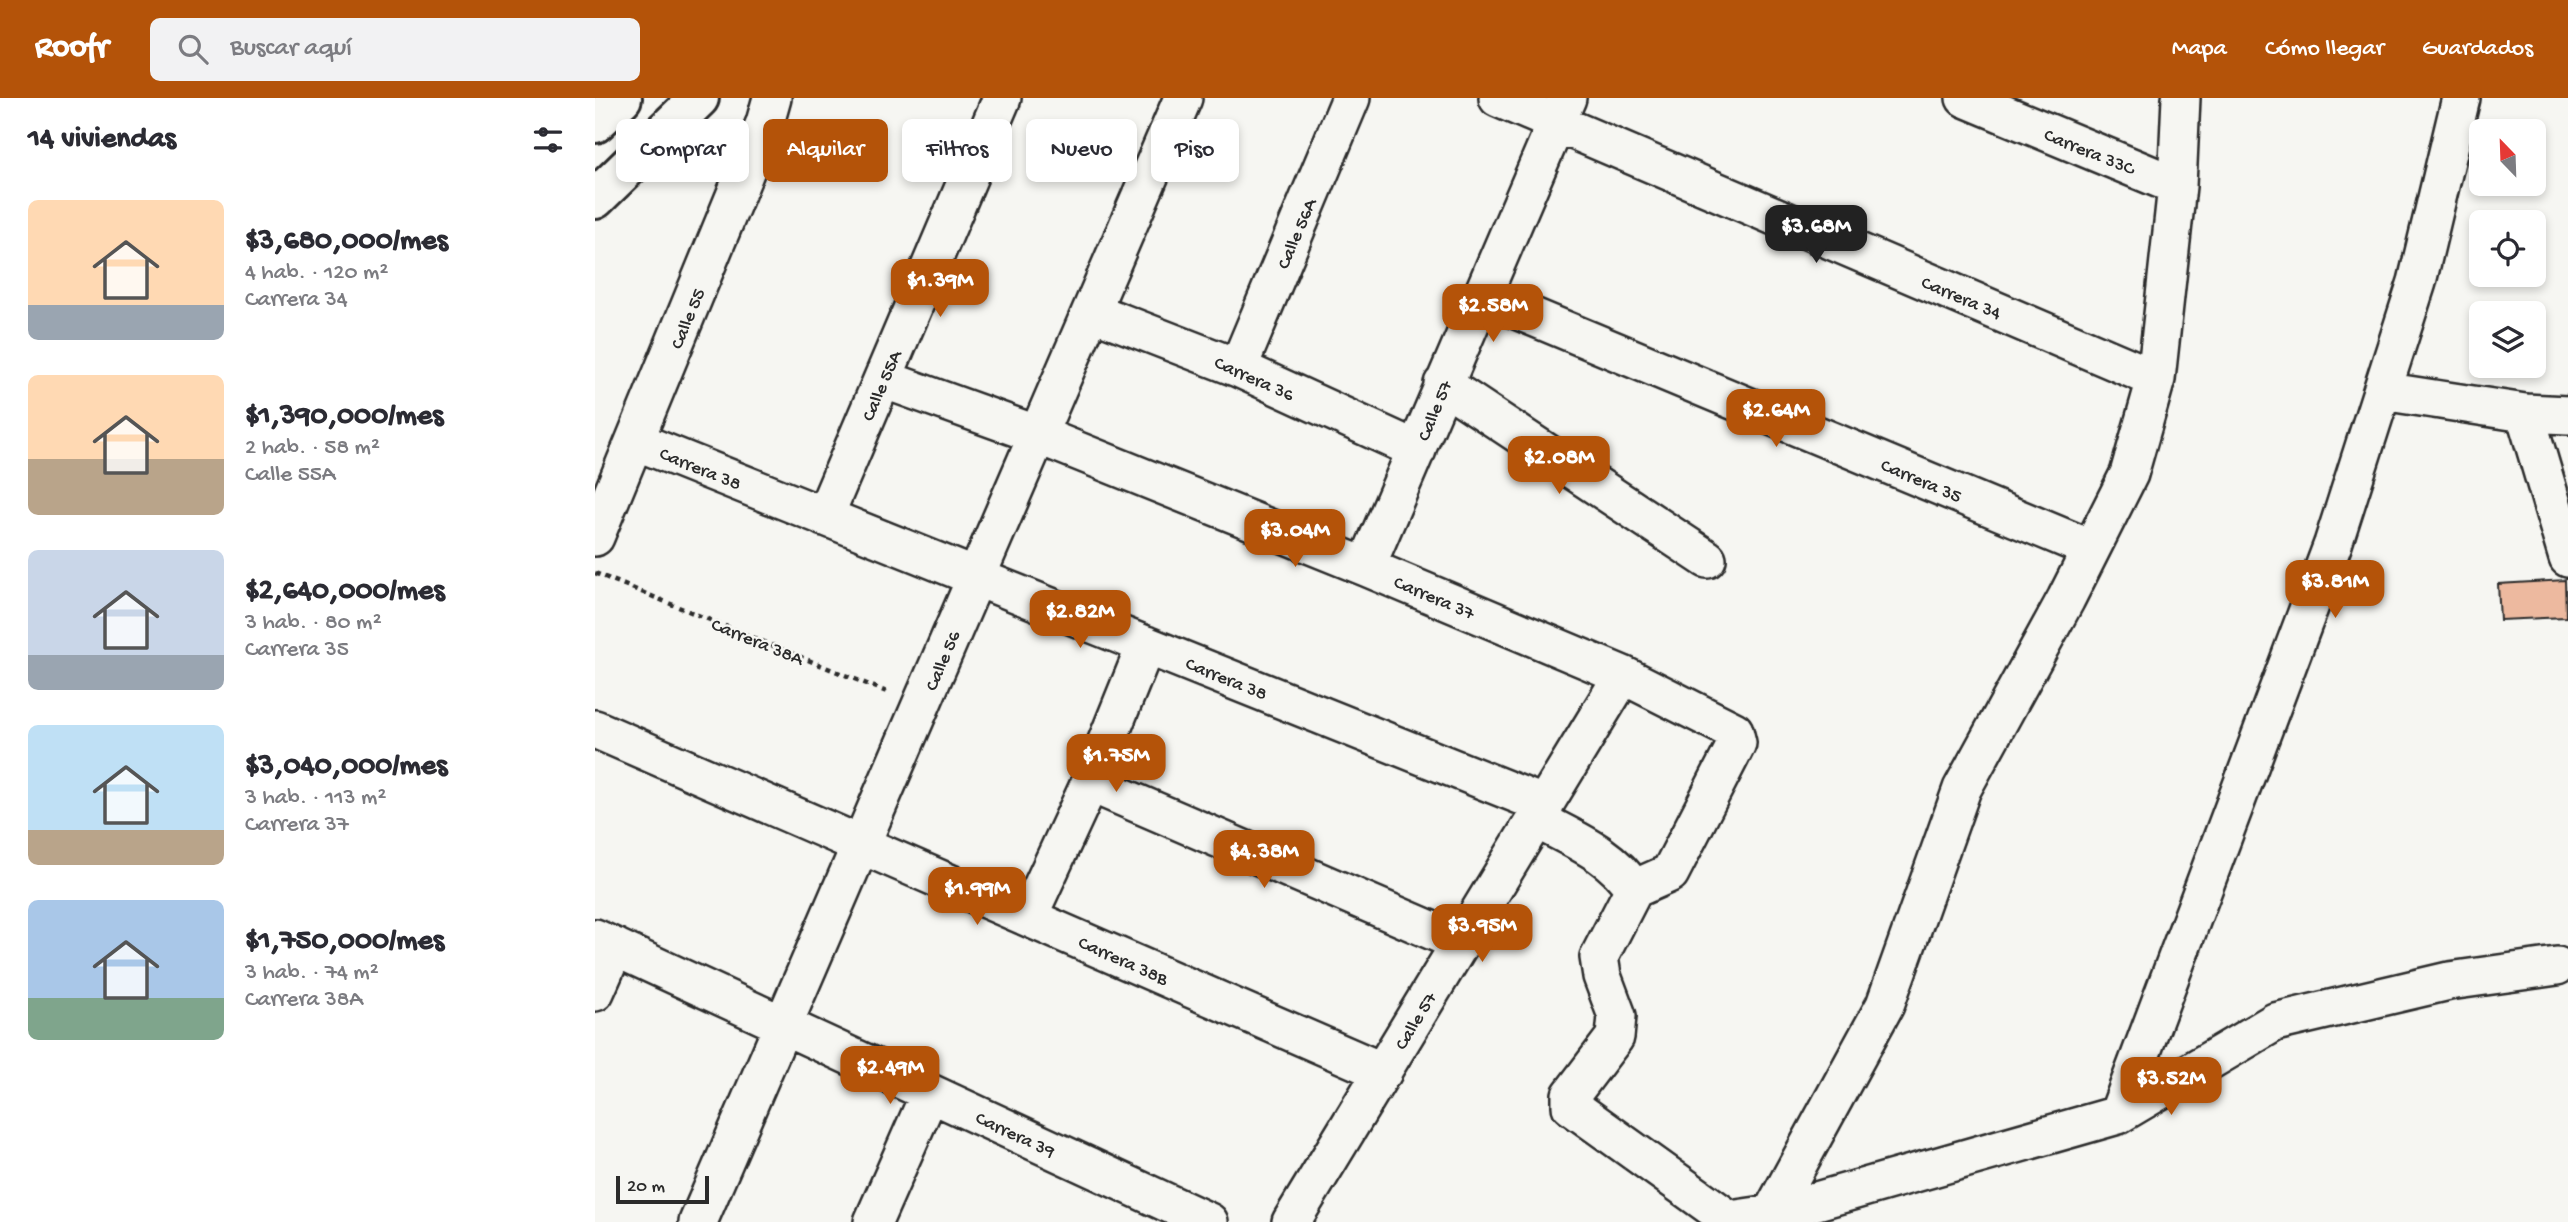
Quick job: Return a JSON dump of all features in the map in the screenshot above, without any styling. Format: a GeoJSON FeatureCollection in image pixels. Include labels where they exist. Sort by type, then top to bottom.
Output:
{"type":"FeatureCollection","features":[{"type":"Feature","properties":{"kind":"main road"},"geometry":{"type":"LineString","coordinates":[[595,123],[622,98]]}},
{"type":"Feature","properties":{"kind":"main road"},"geometry":{"type":"LineString","coordinates":[[595,199],[699,98]]}},
{"type":"Feature","properties":{"kind":"street","name":"Calle 55"},"geometry":{"type":"LineString","coordinates":[[595,537],[765,123],[772,98]]}},
{"type":"Feature","properties":{"kind":"street","name":"Calle 55A"},"geometry":{"type":"LineString","coordinates":[[824,517],[1002,98]]}},
{"type":"Feature","properties":{"kind":"street","name":"Calle 56"},"geometry":{"type":"LineString","coordinates":[[698,1222],[1183,98]]}},
{"type":"Feature","properties":{"kind":"street","name":"Calle 56A"},"geometry":{"type":"LineString","coordinates":[[1238,368],[1351,98]]}},
{"type":"Feature","properties":{"kind":"street","name":"Carrera 34"},"geometry":{"type":"LineString","coordinates":[[1498,98],[1562,111],[2156,379]]}},
{"type":"Feature","properties":{"kind":"street","name":"Carrera 33C"},"geometry":{"type":"LineString","coordinates":[[1965,98],[2177,186]]}},
{"type":"Feature","properties":{"kind":"street"},"geometry":{"type":"LineString","coordinates":[[1771,1214],[1885,1005],[1962,789],[2066,599],[2129,474],[2156,379],[2177,186],[2181,98]]}},
{"type":"Feature","properties":{"kind":"street"},"geometry":{"type":"LineString","coordinates":[[2118,1115],[2333,544],[2417,282],[2461,98]]}},
{"type":"Feature","properties":{"kind":"street","name":"Calle 57"},"geometry":{"type":"LineString","coordinates":[[1366,567],[1562,111]]}},
{"type":"Feature","properties":{"kind":"street","name":"Carrera 35"},"geometry":{"type":"LineString","coordinates":[[1483,296],[2091,549]]}},
{"type":"Feature","properties":{"kind":"street","name":"Carrera 36"},"geometry":{"type":"LineString","coordinates":[[1091,311],[1238,368],[1417,450]]}},
{"type":"Feature","properties":{"kind":"street","name":"Carrera 37"},"geometry":{"type":"LineString","coordinates":[[883,379],[1038,435],[1366,567],[1623,675],[1734,731],[1737,743],[1670,873],[1634,889]]}},
{"type":"Feature","properties":{"kind":"street"},"geometry":{"type":"LineString","coordinates":[[1443,384],[1707,559]]}},
{"type":"Feature","properties":{"kind":"street"},"geometry":{"type":"LineString","coordinates":[[2382,391],[2525,413],[2568,415]]}},
{"type":"Feature","properties":{"kind":"street"},"geometry":{"type":"LineString","coordinates":[[2525,413],[2568,558]]}},
{"type":"Feature","properties":{"kind":"street","name":"Carrera 38"},"geometry":{"type":"LineString","coordinates":[[636,441],[1146,645],[1541,812],[1611,861],[1634,889]]}},
{"type":"Feature","properties":{"kind":"street"},"geometry":{"type":"LineString","coordinates":[[1028,918],[1090,783],[1146,645]]}},
{"type":"Feature","properties":{"kind":"street","name":"Calle 57"},"geometry":{"type":"LineString","coordinates":[[1291,1222],[1623,675]]}},
{"type":"Feature","properties":{"kind":"street","name":"Carrera 38B"},"geometry":{"type":"LineString","coordinates":[[595,729],[1383,1072]]}},
{"type":"Feature","properties":{"kind":"street"},"geometry":{"type":"LineString","coordinates":[[1090,783],[1461,943]]}},
{"type":"Feature","properties":{"kind":"street"},"geometry":{"type":"LineString","coordinates":[[1634,889],[1599,957],[1602,976],[1617,1016],[1615,1037],[1571,1095],[1571,1105],[1730,1220],[1771,1214],[2118,1115],[2275,1022],[2449,981],[2557,967]]}},
{"type":"Feature","properties":{"kind":"street"},"geometry":{"type":"LineString","coordinates":[[595,992],[605,942]]}},
{"type":"Feature","properties":{"kind":"street","name":"Carrera 39"},"geometry":{"type":"LineString","coordinates":[[605,942],[1209,1222]]}},
{"type":"Feature","properties":{"kind":"street"},"geometry":{"type":"LineString","coordinates":[[873,1222],[930,1093]]}},
{"type":"Feature","properties":{"kind":"path","name":"Carrera 38A"},"geometry":{"type":"LineString","coordinates":[[595,573],[921,707]]}},
{"type":"Feature","properties":{"kind":"building"},"geometry":{"type":"Polygon","coordinates":[[[2565,580],[2566,617],[2500,620],[2498,584],[2565,580]]]}}]}
